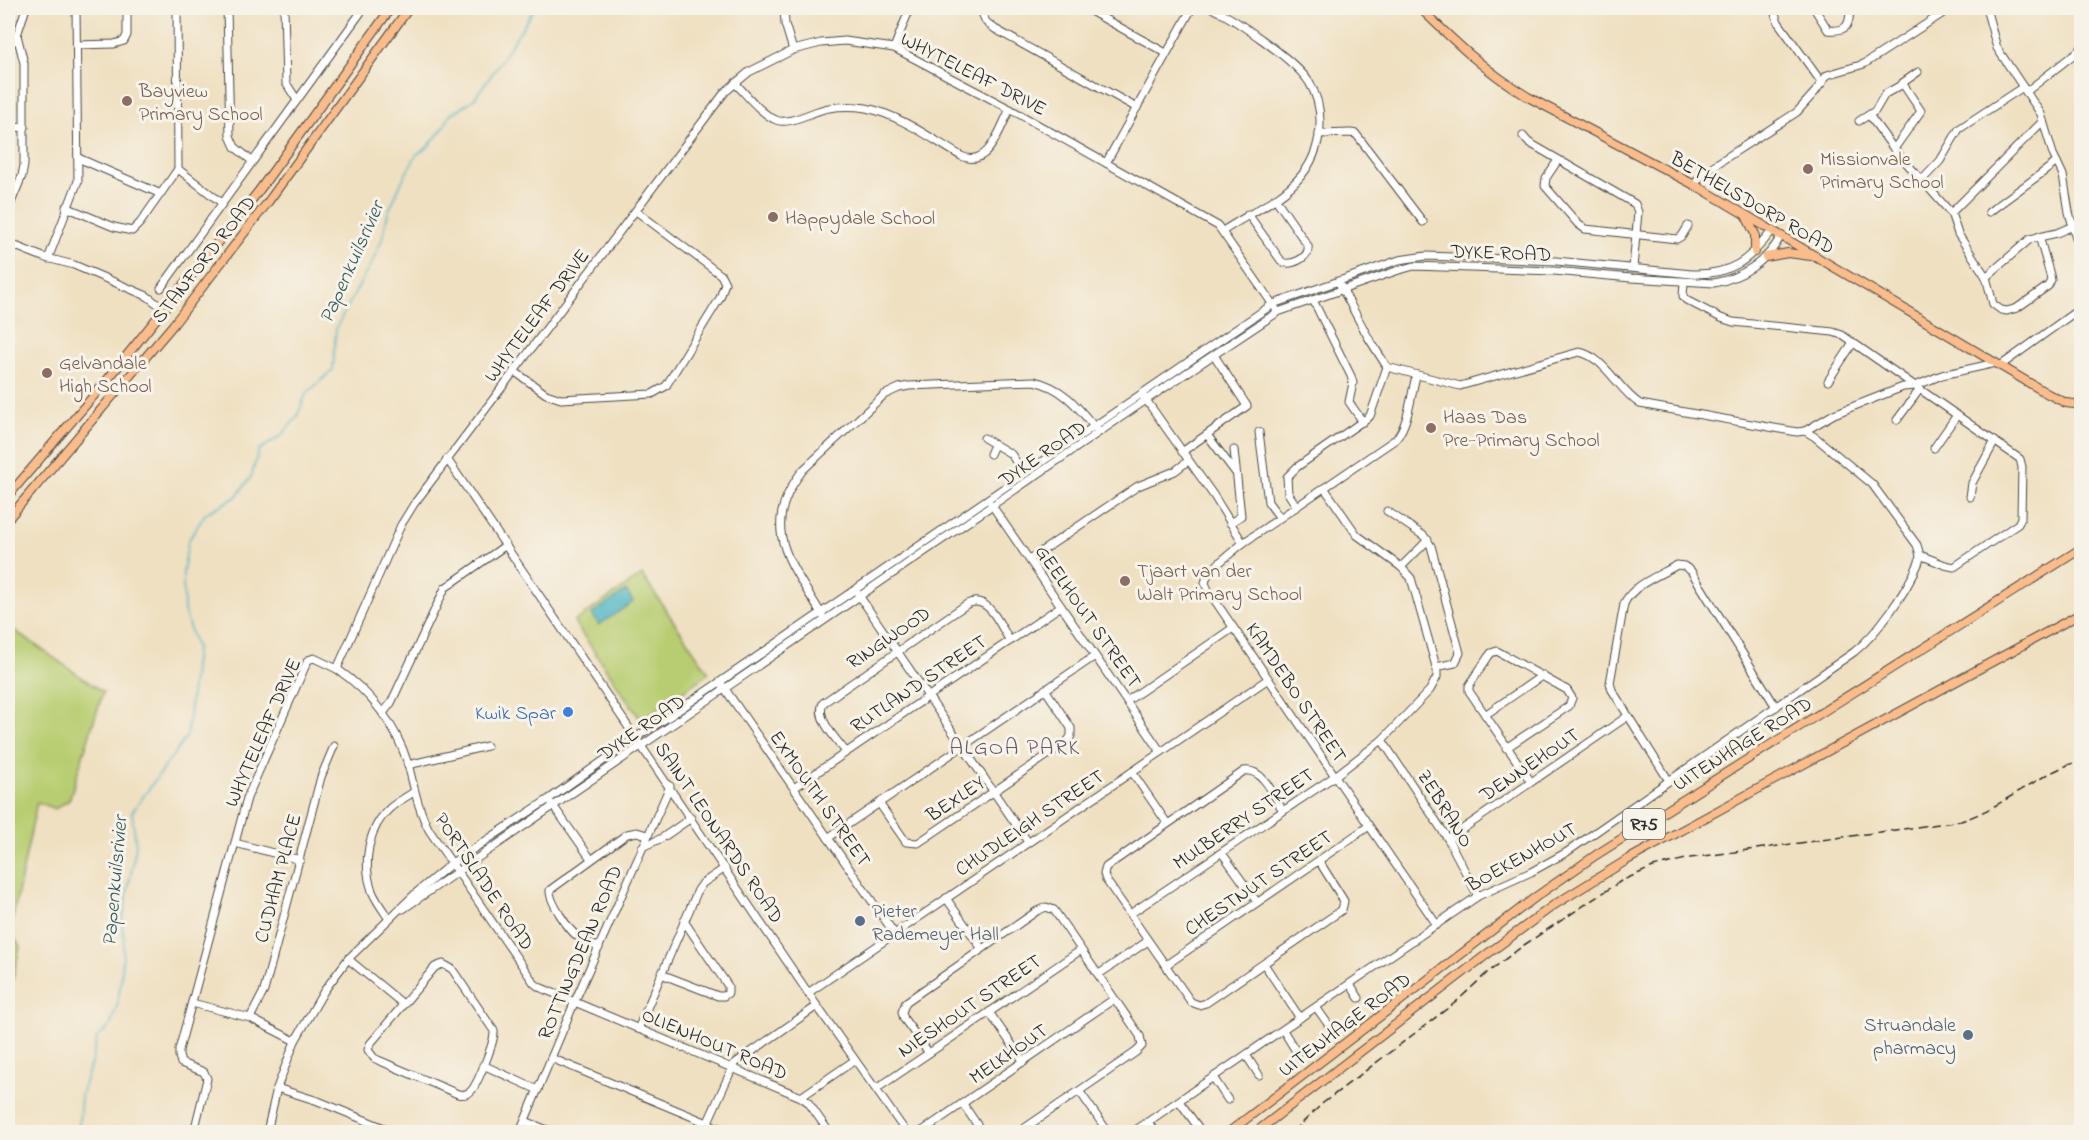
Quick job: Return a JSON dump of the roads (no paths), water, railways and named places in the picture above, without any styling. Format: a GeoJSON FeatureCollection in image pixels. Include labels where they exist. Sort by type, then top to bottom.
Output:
{"type":"FeatureCollection","features":[{"type":"Feature","properties":{"kind":"main road","name":"STANFORD ROAD"},"geometry":{"type":"LineString","coordinates":[[8,496],[108,379],[258,192],[391,8]]}},
{"type":"Feature","properties":{"kind":"main road","name":"STANFORD ROAD"},"geometry":{"type":"LineString","coordinates":[[8,519],[173,325],[268,202],[409,8]]}},
{"type":"Feature","properties":{"kind":"main road","name":"BETHELSDORP ROAD"},"geometry":{"type":"LineString","coordinates":[[1420,8],[1474,60],[1503,82],[1694,185],[2060,400],[2082,405]]}},
{"type":"Feature","properties":{"kind":"main road"},"geometry":{"type":"LineString","coordinates":[[1744,214],[1755,234],[1755,252]]}},
{"type":"Feature","properties":{"kind":"main road"},"geometry":{"type":"LineString","coordinates":[[1766,257],[1797,253],[1820,259]]}},
{"type":"Feature","properties":{"kind":"main road","name":"UITENHAGE ROAD"},"geometry":{"type":"LineString","coordinates":[[1229,1132],[1537,896],[1596,855],[2082,548]]}},
{"type":"Feature","properties":{"kind":"main road","name":"UITENHAGE ROAD"},"geometry":{"type":"LineString","coordinates":[[1256,1132],[1554,905],[1677,832],[2082,613]]}},
{"type":"Feature","properties":{"kind":"street"},"geometry":{"type":"LineString","coordinates":[[8,48],[17,35],[26,8]]}},
{"type":"Feature","properties":{"kind":"street"},"geometry":{"type":"LineString","coordinates":[[48,259],[66,207],[78,181],[76,8]]}},
{"type":"Feature","properties":{"kind":"street"},"geometry":{"type":"LineString","coordinates":[[77,45],[124,42],[127,35],[127,8]]}},
{"type":"Feature","properties":{"kind":"street"},"geometry":{"type":"LineString","coordinates":[[66,207],[129,231],[136,228],[178,169],[177,8]]}},
{"type":"Feature","properties":{"kind":"street"},"geometry":{"type":"LineString","coordinates":[[227,8],[230,136],[235,147],[252,161]]}},
{"type":"Feature","properties":{"kind":"street"},"geometry":{"type":"LineString","coordinates":[[284,8],[286,83],[297,100]]}},
{"type":"Feature","properties":{"kind":"street","name":"STANFORD ROAD"},"geometry":{"type":"LineString","coordinates":[[161,288],[364,8]]}},
{"type":"Feature","properties":{"kind":"street"},"geometry":{"type":"LineString","coordinates":[[784,8],[785,24],[793,50]]}},
{"type":"Feature","properties":{"kind":"street"},"geometry":{"type":"LineString","coordinates":[[894,48],[910,8]]}},
{"type":"Feature","properties":{"kind":"street"},"geometry":{"type":"LineString","coordinates":[[980,8],[986,22],[995,29],[1137,108]]}},
{"type":"Feature","properties":{"kind":"street"},"geometry":{"type":"LineString","coordinates":[[1085,8],[1167,53]]}},
{"type":"Feature","properties":{"kind":"street"},"geometry":{"type":"LineString","coordinates":[[1106,163],[1192,8]]}},
{"type":"Feature","properties":{"kind":"street"},"geometry":{"type":"LineString","coordinates":[[1212,8],[1256,37],[1301,72],[1309,83],[1319,109],[1319,134],[1315,154],[1302,174],[1289,188],[1275,198],[1222,231]]}},
{"type":"Feature","properties":{"kind":"street"},"geometry":{"type":"LineString","coordinates":[[1773,8],[1778,22],[1822,82]]}},
{"type":"Feature","properties":{"kind":"street"},"geometry":{"type":"LineString","coordinates":[[1814,8],[1828,30],[1838,31],[1850,22],[1850,8]]}},
{"type":"Feature","properties":{"kind":"street"},"geometry":{"type":"LineString","coordinates":[[1694,185],[1704,172],[1797,112],[1827,75],[1864,64],[1951,8]]}},
{"type":"Feature","properties":{"kind":"street"},"geometry":{"type":"LineString","coordinates":[[1986,8],[1997,48],[2039,110],[2043,120],[2063,175],[2082,261]]}},
{"type":"Feature","properties":{"kind":"street"},"geometry":{"type":"LineString","coordinates":[[8,210],[24,169],[23,57],[17,35]]}},
{"type":"Feature","properties":{"kind":"street","name":"WHYTELEAF DRIVE"},"geometry":{"type":"LineString","coordinates":[[194,1132],[207,1079],[204,1072],[183,1064],[178,1054],[250,789],[308,660],[314,658],[337,669],[401,525],[414,504],[725,92],[749,72],[793,50],[821,43],[845,41],[894,48],[1010,109],[1205,218],[1222,231],[1278,312]]}},
{"type":"Feature","properties":{"kind":"street"},"geometry":{"type":"LineString","coordinates":[[1922,180],[1940,161],[1959,129],[2025,89],[2082,48]]}},
{"type":"Feature","properties":{"kind":"street"},"geometry":{"type":"LineString","coordinates":[[1859,121],[1875,111],[1885,94],[1918,72]]}},
{"type":"Feature","properties":{"kind":"street"},"geometry":{"type":"LineString","coordinates":[[735,83],[767,115],[777,121],[787,122],[827,108],[841,106],[868,109],[894,119],[961,156],[973,160],[981,158],[988,151],[1010,109]]}},
{"type":"Feature","properties":{"kind":"street"},"geometry":{"type":"LineString","coordinates":[[1894,149],[1921,111],[1901,84]]}},
{"type":"Feature","properties":{"kind":"street"},"geometry":{"type":"LineString","coordinates":[[1869,115],[1894,149],[1951,213],[1958,234],[1986,277],[1993,304],[2001,310],[2017,308],[2048,286],[2051,280],[2039,236]]}},
{"type":"Feature","properties":{"kind":"street"},"geometry":{"type":"LineString","coordinates":[[1951,213],[2043,120]]}},
{"type":"Feature","properties":{"kind":"street"},"geometry":{"type":"LineString","coordinates":[[8,128],[25,127]]}},
{"type":"Feature","properties":{"kind":"street"},"geometry":{"type":"LineString","coordinates":[[1319,134],[1356,134],[1423,222]]}},
{"type":"Feature","properties":{"kind":"street"},"geometry":{"type":"LineString","coordinates":[[1522,136],[1528,142],[1635,204],[1638,212],[1633,268]]}},
{"type":"Feature","properties":{"kind":"street"},"geometry":{"type":"LineString","coordinates":[[78,158],[161,194]]}},
{"type":"Feature","properties":{"kind":"street"},"geometry":{"type":"LineString","coordinates":[[1558,159],[1546,178],[1545,186],[1582,228],[1589,231],[1677,239],[1682,236],[1688,226]]}},
{"type":"Feature","properties":{"kind":"street"},"geometry":{"type":"LineString","coordinates":[[1989,212],[2057,162]]}},
{"type":"Feature","properties":{"kind":"street"},"geometry":{"type":"LineString","coordinates":[[178,169],[222,203]]}},
{"type":"Feature","properties":{"kind":"street"},"geometry":{"type":"LineString","coordinates":[[1248,214],[1281,262],[1289,264],[1306,256],[1309,252],[1308,246],[1275,198]]}},
{"type":"Feature","properties":{"kind":"street"},"geometry":{"type":"LineString","coordinates":[[514,371],[546,394],[561,399],[652,394],[666,386],[720,298],[725,284],[721,275],[636,211]]}},
{"type":"Feature","properties":{"kind":"street"},"geometry":{"type":"LineString","coordinates":[[1986,277],[2030,239],[2051,235],[2082,222]]}},
{"type":"Feature","properties":{"kind":"street","name":"DYKE ROAD"},"geometry":{"type":"LineString","coordinates":[[267,1132],[277,1088],[295,1041],[324,991],[348,959],[416,893],[452,863],[1273,304],[1399,260],[1426,255],[1525,259],[1712,274],[1731,269],[1755,252],[1772,231]]}},
{"type":"Feature","properties":{"kind":"street","name":"DYKE ROAD"},"geometry":{"type":"LineString","coordinates":[[389,919],[1278,312],[1414,266],[1554,271],[1704,284],[1725,281],[1746,271],[1766,257],[1781,236]]}},
{"type":"Feature","properties":{"kind":"street"},"geometry":{"type":"LineString","coordinates":[[8,243],[48,259],[74,265],[147,296],[164,309]]}},
{"type":"Feature","properties":{"kind":"street"},"geometry":{"type":"LineString","coordinates":[[1338,281],[1387,367],[1463,386],[1579,352],[1592,357],[1640,404],[1797,432],[1805,431],[1834,414],[1903,387],[1917,387],[1942,375],[1998,365],[2082,307]]}},
{"type":"Feature","properties":{"kind":"street"},"geometry":{"type":"LineString","coordinates":[[1684,282],[1683,296],[1686,300],[1721,318],[1842,335],[2016,455],[2021,462],[2020,521],[1954,567],[1920,555],[1911,537],[1872,484],[1805,431]]}},
{"type":"Feature","properties":{"kind":"street"},"geometry":{"type":"LineString","coordinates":[[1312,300],[1351,376],[1353,384],[1349,402],[1363,422]]}},
{"type":"Feature","properties":{"kind":"street"},"geometry":{"type":"LineString","coordinates":[[1828,381],[1854,343]]}},
{"type":"Feature","properties":{"kind":"street"},"geometry":{"type":"LineString","coordinates":[[1182,452],[1248,406],[1214,355]]}},
{"type":"Feature","properties":{"kind":"street"},"geometry":{"type":"LineString","coordinates":[[1296,507],[1287,489],[1289,473],[1363,422],[1373,410],[1387,367]]}},
{"type":"Feature","properties":{"kind":"street","name":"KAMDEBO STREET"},"geometry":{"type":"LineString","coordinates":[[1416,375],[1406,416],[1398,437],[1243,543],[1214,567],[1206,579],[1207,590],[1437,925]]}},
{"type":"Feature","properties":{"kind":"street"},"geometry":{"type":"LineString","coordinates":[[826,621],[784,549],[780,530],[784,499],[803,470],[884,395],[909,386],[1034,381],[1051,386],[1066,395],[1099,434]]}},
{"type":"Feature","properties":{"kind":"street"},"geometry":{"type":"LineString","coordinates":[[1897,420],[1917,387]]}},
{"type":"Feature","properties":{"kind":"street"},"geometry":{"type":"LineString","coordinates":[[1141,393],[1243,543]]}},
{"type":"Feature","properties":{"kind":"street"},"geometry":{"type":"LineString","coordinates":[[1934,448],[1957,415]]}},
{"type":"Feature","properties":{"kind":"street"},"geometry":{"type":"LineString","coordinates":[[1259,432],[1268,502],[1280,518]]}},
{"type":"Feature","properties":{"kind":"street"},"geometry":{"type":"LineString","coordinates":[[1208,436],[1237,474]]}},
{"type":"Feature","properties":{"kind":"street"},"geometry":{"type":"LineString","coordinates":[[984,438],[1011,454],[1024,474]]}},
{"type":"Feature","properties":{"kind":"street"},"geometry":{"type":"LineString","coordinates":[[1970,497],[1972,483],[1995,441]]}},
{"type":"Feature","properties":{"kind":"street"},"geometry":{"type":"LineString","coordinates":[[990,454],[994,445]]}},
{"type":"Feature","properties":{"kind":"street"},"geometry":{"type":"LineString","coordinates":[[1230,523],[1241,516],[1234,450]]}},
{"type":"Feature","properties":{"kind":"street","name":"SAINT LEONARDS ROAD"},"geometry":{"type":"LineString","coordinates":[[447,459],[808,993],[906,1132]]}},
{"type":"Feature","properties":{"kind":"street"},"geometry":{"type":"LineString","coordinates":[[1030,559],[1138,486],[1175,471],[1188,461]]}},
{"type":"Feature","properties":{"kind":"street"},"geometry":{"type":"LineString","coordinates":[[1325,489],[1357,535],[1408,574],[1413,584],[1436,667],[1455,663],[1460,653],[1434,554],[1428,540],[1387,511]]}},
{"type":"Feature","properties":{"kind":"street","name":"GEELHOUT STREET"},"geometry":{"type":"LineString","coordinates":[[988,498],[1161,752]]}},
{"type":"Feature","properties":{"kind":"street"},"geometry":{"type":"LineString","coordinates":[[1401,567],[1428,540]]}},
{"type":"Feature","properties":{"kind":"street"},"geometry":{"type":"LineString","coordinates":[[384,712],[392,703],[441,593],[448,584],[506,545]]}},
{"type":"Feature","properties":{"kind":"street","name":"BOEKENHOUT"},"geometry":{"type":"LineString","coordinates":[[1133,1132],[1478,897],[1532,873],[1567,852],[1854,652],[1866,642],[1899,599],[1914,573],[1920,555]]}},
{"type":"Feature","properties":{"kind":"street"},"geometry":{"type":"LineString","coordinates":[[1669,781],[1610,683],[1611,666],[1625,601],[1636,588],[1677,565],[1684,566],[1691,571],[1776,707]]}},
{"type":"Feature","properties":{"kind":"street"},"geometry":{"type":"LineString","coordinates":[[855,590],[1028,843]]}},
{"type":"Feature","properties":{"kind":"street","name":"RINGWOOD"},"geometry":{"type":"LineString","coordinates":[[846,752],[822,717],[823,703],[897,651],[976,600],[987,605],[1010,641]]}},
{"type":"Feature","properties":{"kind":"street","name":"RUTLAND STREET"},"geometry":{"type":"LineString","coordinates":[[794,788],[1061,606]]}},
{"type":"Feature","properties":{"kind":"street"},"geometry":{"type":"LineString","coordinates":[[1128,701],[1233,628]]}},
{"type":"Feature","properties":{"kind":"street"},"geometry":{"type":"LineString","coordinates":[[1506,748],[1570,704],[1571,696],[1568,691],[1543,675],[1497,651],[1491,653],[1469,686],[1470,694],[1506,748],[1531,782]]}},
{"type":"Feature","properties":{"kind":"street"},"geometry":{"type":"LineString","coordinates":[[828,838],[1095,656]]}},
{"type":"Feature","properties":{"kind":"street","name":"MULBERRY STREET"},"geometry":{"type":"LineString","coordinates":[[1130,914],[1222,854],[1383,740],[1430,690],[1437,677],[1436,667]]}},
{"type":"Feature","properties":{"kind":"street","name":"PORTSLADE ROAD"},"geometry":{"type":"LineString","coordinates":[[337,669],[363,688],[384,712],[394,729],[408,765],[424,821],[534,983],[575,1001]]}},
{"type":"Feature","properties":{"kind":"street"},"geometry":{"type":"LineString","coordinates":[[1485,715],[1543,675]]}},
{"type":"Feature","properties":{"kind":"street","name":"CHUDLEIGH STREET"},"geometry":{"type":"LineString","coordinates":[[808,993],[1268,678]]}},
{"type":"Feature","properties":{"kind":"street","name":"EXMOUTH STREET"},"geometry":{"type":"LineString","coordinates":[[720,682],[894,933]]}},
{"type":"Feature","properties":{"kind":"street","name":"BEXLEY"},"geometry":{"type":"LineString","coordinates":[[879,803],[906,842],[915,844],[994,792],[1070,739],[1072,731],[1069,724],[1045,690]]}},
{"type":"Feature","properties":{"kind":"street","name":"DENNEHOUT"},"geometry":{"type":"LineString","coordinates":[[1448,839],[1628,716]]}},
{"type":"Feature","properties":{"kind":"street","name":"ZEBRANO"},"geometry":{"type":"LineString","coordinates":[[1383,740],[1448,839],[1478,897]]}},
{"type":"Feature","properties":{"kind":"street","name":"CUDHAM PLACE"},"geometry":{"type":"LineString","coordinates":[[250,1018],[264,992],[321,777],[334,746]]}},
{"type":"Feature","properties":{"kind":"street"},"geometry":{"type":"LineString","coordinates":[[408,765],[487,746]]}},
{"type":"Feature","properties":{"kind":"street"},"geometry":{"type":"LineString","coordinates":[[1283,811],[1260,775],[1247,770],[1106,867],[1104,874],[1107,880],[1191,1002],[1199,1005],[1206,1003],[1343,908],[1344,901],[1319,861]]}},
{"type":"Feature","properties":{"kind":"street"},"geometry":{"type":"LineString","coordinates":[[1132,772],[1167,823]]}},
{"type":"Feature","properties":{"kind":"street","name":"ROTTINGDEAN ROAD"},"geometry":{"type":"LineString","coordinates":[[520,1132],[529,1123],[538,1090],[551,1058],[670,786]]}},
{"type":"Feature","properties":{"kind":"street"},"geometry":{"type":"LineString","coordinates":[[389,919],[372,890],[367,866],[368,851],[373,832],[382,818],[391,808],[414,792]]}},
{"type":"Feature","properties":{"kind":"street"},"geometry":{"type":"LineString","coordinates":[[549,799],[591,859]]}},
{"type":"Feature","properties":{"kind":"street"},"geometry":{"type":"LineString","coordinates":[[642,847],[662,838],[691,818]]}},
{"type":"Feature","properties":{"kind":"street","name":"CHESTNUT STREET"},"geometry":{"type":"LineString","coordinates":[[1166,965],[1369,826]]}},
{"type":"Feature","properties":{"kind":"street"},"geometry":{"type":"LineString","coordinates":[[598,948],[576,935],[550,897],[552,888],[631,832],[647,835]]}},
{"type":"Feature","properties":{"kind":"street"},"geometry":{"type":"LineString","coordinates":[[235,843],[300,860]]}},
{"type":"Feature","properties":{"kind":"street"},"geometry":{"type":"LineString","coordinates":[[1222,854],[1257,902]]}},
{"type":"Feature","properties":{"kind":"street"},"geometry":{"type":"LineString","coordinates":[[638,1029],[700,886],[725,868]]}},
{"type":"Feature","properties":{"kind":"street"},"geometry":{"type":"LineString","coordinates":[[946,898],[982,950]]}},
{"type":"Feature","properties":{"kind":"street"},"geometry":{"type":"LineString","coordinates":[[929,1053],[904,1019],[902,1012],[904,1005],[1037,911],[1046,907],[1057,913],[1140,1036],[1142,1046],[1080,1092],[1019,1132]]}},
{"type":"Feature","properties":{"kind":"street"},"geometry":{"type":"LineString","coordinates":[[661,974],[718,996],[728,993],[728,986],[684,921]]}},
{"type":"Feature","properties":{"kind":"street"},"geometry":{"type":"LineString","coordinates":[[1099,974],[1148,941]]}},
{"type":"Feature","properties":{"kind":"street","name":"NIESHOUT STREET"},"geometry":{"type":"LineString","coordinates":[[876,1089],[1081,950]]}},
{"type":"Feature","properties":{"kind":"street"},"geometry":{"type":"LineString","coordinates":[[348,959],[403,1004]]}},
{"type":"Feature","properties":{"kind":"street"},"geometry":{"type":"LineString","coordinates":[[442,964],[450,967],[494,1032],[493,1042],[483,1065],[472,1090],[462,1095],[374,1058],[368,1050],[370,1044],[403,1004],[435,967],[442,964]]}},
{"type":"Feature","properties":{"kind":"street"},"geometry":{"type":"LineString","coordinates":[[1264,964],[1300,1018]]}},
{"type":"Feature","properties":{"kind":"street"},"geometry":{"type":"LineString","coordinates":[[1350,984],[1359,998]]}},
{"type":"Feature","properties":{"kind":"street","name":"MELKHOUT"},"geometry":{"type":"LineString","coordinates":[[921,1132],[1114,999]]}},
{"type":"Feature","properties":{"kind":"street","name":"OLIENHOUT ROAD"},"geometry":{"type":"LineString","coordinates":[[575,1001],[801,1097],[811,1106],[829,1132]]}},
{"type":"Feature","properties":{"kind":"street"},"geometry":{"type":"LineString","coordinates":[[192,1003],[250,1018],[295,1041]]}},
{"type":"Feature","properties":{"kind":"street"},"geometry":{"type":"LineString","coordinates":[[707,1124],[731,1068],[737,1061],[817,1006]]}},
{"type":"Feature","properties":{"kind":"street"},"geometry":{"type":"LineString","coordinates":[[1316,1007],[1330,1028]]}},
{"type":"Feature","properties":{"kind":"street"},"geometry":{"type":"LineString","coordinates":[[989,1012],[1024,1062]]}},
{"type":"Feature","properties":{"kind":"street"},"geometry":{"type":"LineString","coordinates":[[1282,1029],[1297,1053]]}},
{"type":"Feature","properties":{"kind":"street"},"geometry":{"type":"LineString","coordinates":[[1246,1055],[1259,1075]]}},
{"type":"Feature","properties":{"kind":"street"},"geometry":{"type":"LineString","coordinates":[[551,1058],[729,1132]]}},
{"type":"Feature","properties":{"kind":"street"},"geometry":{"type":"LineString","coordinates":[[801,1097],[855,1060]]}},
{"type":"Feature","properties":{"kind":"street"},"geometry":{"type":"LineString","coordinates":[[483,1065],[538,1090]]}},
{"type":"Feature","properties":{"kind":"street"},"geometry":{"type":"LineString","coordinates":[[1213,1077],[1228,1100]]}},
{"type":"Feature","properties":{"kind":"street"},"geometry":{"type":"LineString","coordinates":[[277,1088],[318,1101],[394,1132]]}},
{"type":"Feature","properties":{"kind":"street"},"geometry":{"type":"LineString","coordinates":[[1080,1092],[1108,1132]]}},
{"type":"Feature","properties":{"kind":"street"},"geometry":{"type":"LineString","coordinates":[[1179,1101],[1197,1126]]}},
{"type":"Feature","properties":{"kind":"street"},"geometry":{"type":"LineString","coordinates":[[963,1104],[982,1132]]}},
{"type":"Feature","properties":{"kind":"street"},"geometry":{"type":"LineString","coordinates":[[1148,1122],[1155,1132]]}},
{"type":"Feature","properties":{"kind":"street"},"geometry":{"type":"LineString","coordinates":[[529,1132],[529,1123],[552,1132]]}},
{"type":"Feature","properties":{"kind":"water"},"geometry":{"type":"Polygon","coordinates":[[[626,591],[633,602],[599,625],[592,614],[626,591]]]}},
{"type":"Feature","properties":{"kind":"waterway","name":"Papenkuilsrivier"},"geometry":{"type":"LineString","coordinates":[[82,1132],[79,1126],[81,1095],[97,1038],[110,1026],[117,1006],[121,981],[124,938],[122,922],[136,846],[132,812],[187,736],[196,648],[184,611],[183,573],[188,541],[206,513],[236,497],[251,477],[259,450],[281,436],[297,417],[306,394],[333,370],[336,328],[374,258],[382,239],[388,213],[403,179],[417,154],[427,148],[444,127],[450,115],[473,100],[533,8]]}},
{"type":"Feature","properties":{"kind":"railway"},"geometry":{"type":"LineString","coordinates":[[1293,1132],[1323,1103],[1456,1002],[1487,973],[1524,945],[1621,881],[1653,867],[1690,858],[1961,821],[1992,808],[2050,773],[2082,760]]}},
{"type":"Feature","properties":{"kind":"place","name":"Bayview Primary School"},"geometry":{"type":"Point","coordinates":[127,101]}},
{"type":"Feature","properties":{"kind":"place","name":"Missionvale Primary School"},"geometry":{"type":"Point","coordinates":[1808,169]}},
{"type":"Feature","properties":{"kind":"place","name":"Happydale School"},"geometry":{"type":"Point","coordinates":[773,217]}},
{"type":"Feature","properties":{"kind":"place","name":"Gelvandale High School"},"geometry":{"type":"Point","coordinates":[47,373]}},
{"type":"Feature","properties":{"kind":"place","name":"Haas Das Pre-Primary School"},"geometry":{"type":"Point","coordinates":[1431,428]}},
{"type":"Feature","properties":{"kind":"place","name":"Tjaart van der Walt Primary School"},"geometry":{"type":"Point","coordinates":[1125,581]}},
{"type":"Feature","properties":{"kind":"place","name":"Kwik Spar"},"geometry":{"type":"Point","coordinates":[568,712]}},
{"type":"Feature","properties":{"kind":"place","name":"Pieter Rademeyer Hall"},"geometry":{"type":"Point","coordinates":[860,921]}},
{"type":"Feature","properties":{"kind":"place","name":"Struandale pharmacy"},"geometry":{"type":"Point","coordinates":[1968,1035]}},
{"type":"Feature","properties":{"kind":"district","name":"ALGOA PARK"},"geometry":{"type":"Point","coordinates":[1015,746]}}]}
